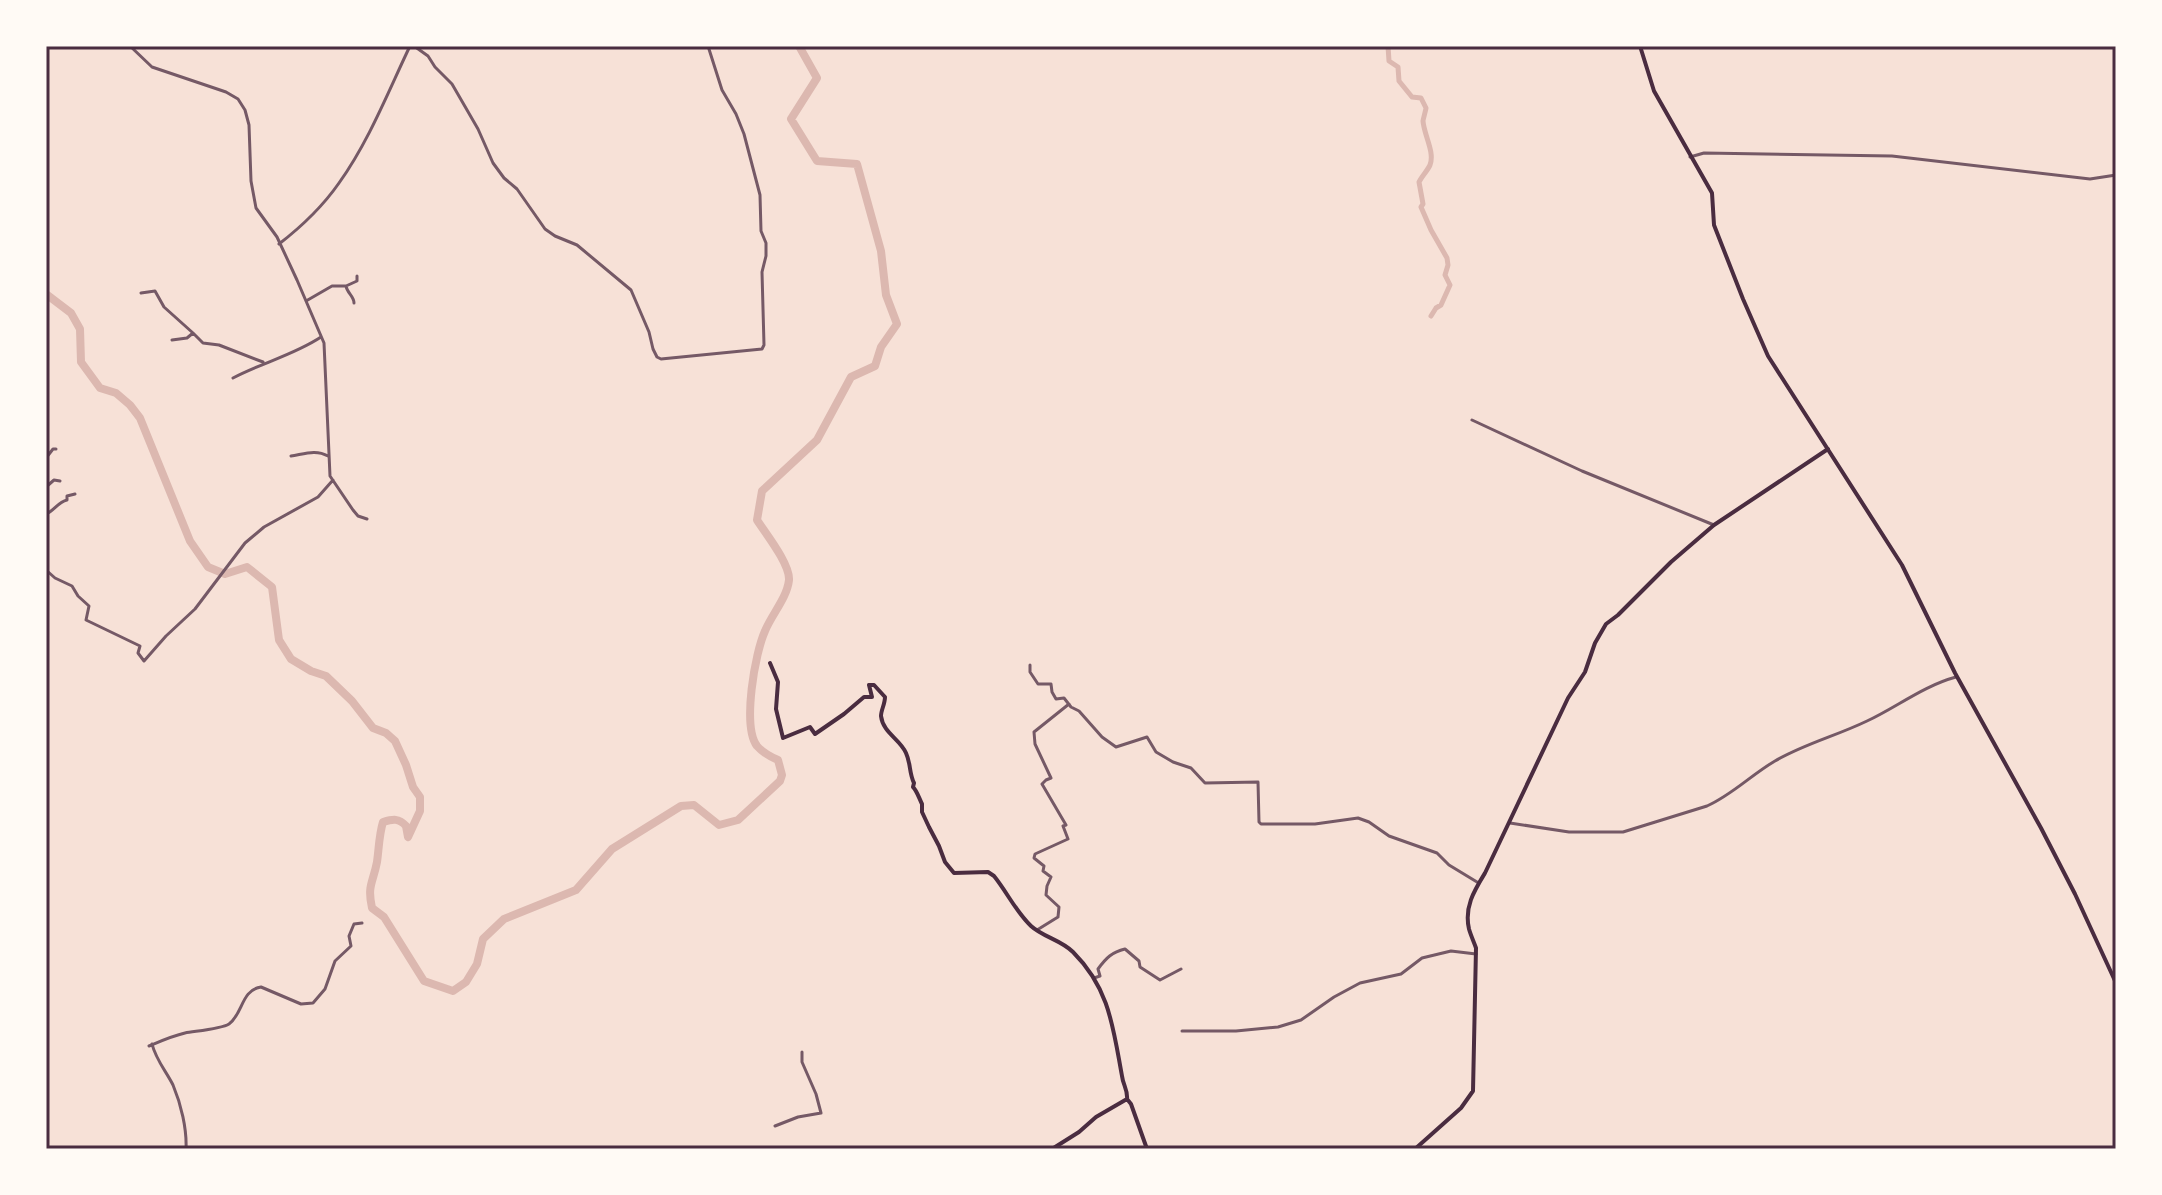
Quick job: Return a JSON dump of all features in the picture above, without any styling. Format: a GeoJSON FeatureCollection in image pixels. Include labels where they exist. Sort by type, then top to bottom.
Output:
{"type":"FeatureCollection","features":[{"type":"Feature","properties":{"kind":"main road"},"geometry":{"type":"LineString","coordinates":[[1640,46],[1654,91],[1712,193],[1714,225],[1768,356],[1902,565],[1957,677],[2075,894],[2116,983]]}},
{"type":"Feature","properties":{"kind":"main road"},"geometry":{"type":"LineString","coordinates":[[1415,1149],[1461,1108],[1473,1091],[1476,954],[1468,915],[1471,897],[1510,823],[1568,698],[1585,672],[1602,629],[1714,525],[1828,449]]}},
{"type":"Feature","properties":{"kind":"main road"},"geometry":{"type":"LineString","coordinates":[[770,663],[778,682],[776,709],[783,738],[810,727],[815,734],[864,697],[872,697],[869,685],[874,685],[885,697],[881,713],[884,727],[904,748],[915,793],[945,862],[954,873],[988,872],[994,876],[1031,926],[1061,942],[1094,978],[1109,1010],[1122,1081],[1147,1149]]}},
{"type":"Feature","properties":{"kind":"main road"},"geometry":{"type":"LineString","coordinates":[[1052,1149],[1127,1099]]}},
{"type":"Feature","properties":{"kind":"street"},"geometry":{"type":"LineString","coordinates":[[130,46],[152,67],[220,90],[242,104],[249,125],[251,181],[258,214],[277,237],[324,343],[330,476],[358,516],[367,519]]}},
{"type":"Feature","properties":{"kind":"street"},"geometry":{"type":"LineString","coordinates":[[279,244],[301,227],[338,184],[364,143],[412,46],[428,56],[452,84],[493,163],[517,189],[545,229],[577,245],[631,290],[657,357],[762,349],[762,272],[766,243],[761,231],[760,195],[744,134],[722,90],[708,46]]}},
{"type":"Feature","properties":{"kind":"street"},"geometry":{"type":"LineString","coordinates":[[1690,157],[1704,153],[1892,156],[2090,179],[2116,175]]}},
{"type":"Feature","properties":{"kind":"street"},"geometry":{"type":"LineString","coordinates":[[306,301],[332,286],[346,286],[357,281],[357,276]]}},
{"type":"Feature","properties":{"kind":"street"},"geometry":{"type":"LineString","coordinates":[[346,286],[354,303]]}},
{"type":"Feature","properties":{"kind":"street"},"geometry":{"type":"LineString","coordinates":[[141,293],[155,291],[164,307],[203,343],[219,345],[263,362]]}},
{"type":"Feature","properties":{"kind":"street"},"geometry":{"type":"LineString","coordinates":[[172,340],[187,338],[193,333]]}},
{"type":"Feature","properties":{"kind":"street"},"geometry":{"type":"LineString","coordinates":[[233,378],[321,337]]}},
{"type":"Feature","properties":{"kind":"street"},"geometry":{"type":"LineString","coordinates":[[1472,420],[1582,471],[1714,525]]}},
{"type":"Feature","properties":{"kind":"street"},"geometry":{"type":"LineString","coordinates":[[46,458],[56,449]]}},
{"type":"Feature","properties":{"kind":"street"},"geometry":{"type":"LineString","coordinates":[[291,456],[314,452],[328,456]]}},
{"type":"Feature","properties":{"kind":"street"},"geometry":{"type":"LineString","coordinates":[[46,487],[54,480],[60,481]]}},
{"type":"Feature","properties":{"kind":"street"},"geometry":{"type":"LineString","coordinates":[[46,565],[55,578],[72,586],[89,606],[86,620],[140,646],[138,653],[144,661],[195,609],[245,543],[264,527],[318,497],[333,480]]}},
{"type":"Feature","properties":{"kind":"street"},"geometry":{"type":"LineString","coordinates":[[46,514],[67,500],[67,496],[75,494]]}},
{"type":"Feature","properties":{"kind":"street"},"geometry":{"type":"LineString","coordinates":[[1030,665],[1030,672],[1038,684],[1051,684],[1056,699],[1064,698],[1116,747],[1147,737],[1156,752],[1191,768],[1205,783],[1258,782],[1261,824],[1315,824],[1358,818],[1389,836],[1437,853],[1449,865],[1479,883]]}},
{"type":"Feature","properties":{"kind":"street"},"geometry":{"type":"LineString","coordinates":[[1510,823],[1569,832],[1623,832],[1707,806],[1720,801],[1756,773],[1797,749],[1868,721],[1908,697],[1957,677]]}},
{"type":"Feature","properties":{"kind":"street"},"geometry":{"type":"LineString","coordinates":[[1037,930],[1058,917],[1059,907],[1046,895],[1051,877],[1043,871],[1044,866],[1034,858],[1035,854],[1068,839],[1063,826],[1066,825],[1042,784],[1051,778],[1035,744],[1034,732],[1069,704]]}},
{"type":"Feature","properties":{"kind":"street"},"geometry":{"type":"LineString","coordinates":[[186,1149],[186,1133],[173,1085],[151,1045],[183,1034],[225,1027],[232,1022],[245,997],[255,988],[261,987],[301,1004],[313,1003],[325,989],[335,961],[351,946],[349,936],[354,924],[362,923]]}},
{"type":"Feature","properties":{"kind":"street"},"geometry":{"type":"LineString","coordinates":[[1094,978],[1100,976],[1098,969],[1105,959],[1125,949],[1139,961],[1140,967],[1160,980],[1181,969]]}},
{"type":"Feature","properties":{"kind":"street"},"geometry":{"type":"LineString","coordinates":[[1182,1031],[1278,1027],[1301,1020],[1360,983],[1401,974],[1422,958],[1451,951],[1476,954]]}},
{"type":"Feature","properties":{"kind":"street"},"geometry":{"type":"LineString","coordinates":[[775,1126],[798,1117],[821,1113],[802,1062],[802,1052]]}},
{"type":"Feature","properties":{"kind":"waterway"},"geometry":{"type":"LineString","coordinates":[[46,294],[71,313],[80,329],[81,362],[100,388],[116,393],[140,418],[190,541],[208,567],[225,574],[247,567],[272,587],[279,640],[291,659],[326,676],[352,701],[373,728],[395,741],[420,797],[420,811],[408,837],[406,826],[401,822],[383,822],[370,889],[372,908],[384,917],[424,981],[453,991],[466,982],[477,964],[483,939],[504,919],[576,890],[612,849],[681,806],[694,805],[719,825],[738,820],[780,781],[782,775],[778,760],[757,746],[750,707],[761,641],[789,580],[782,558],[757,520],[762,491],[817,440],[851,377],[875,366],[881,347],[897,324],[886,295],[881,251],[857,164],[817,161],[791,119],[817,78],[799,46]]}},
{"type":"Feature","properties":{"kind":"waterway"},"geometry":{"type":"LineString","coordinates":[[1388,46],[1389,61],[1398,67],[1399,81],[1412,97],[1421,98],[1426,108],[1423,121],[1431,160],[1419,182],[1421,207],[1447,258],[1445,275],[1450,285],[1441,305],[1431,316]]}}]}
